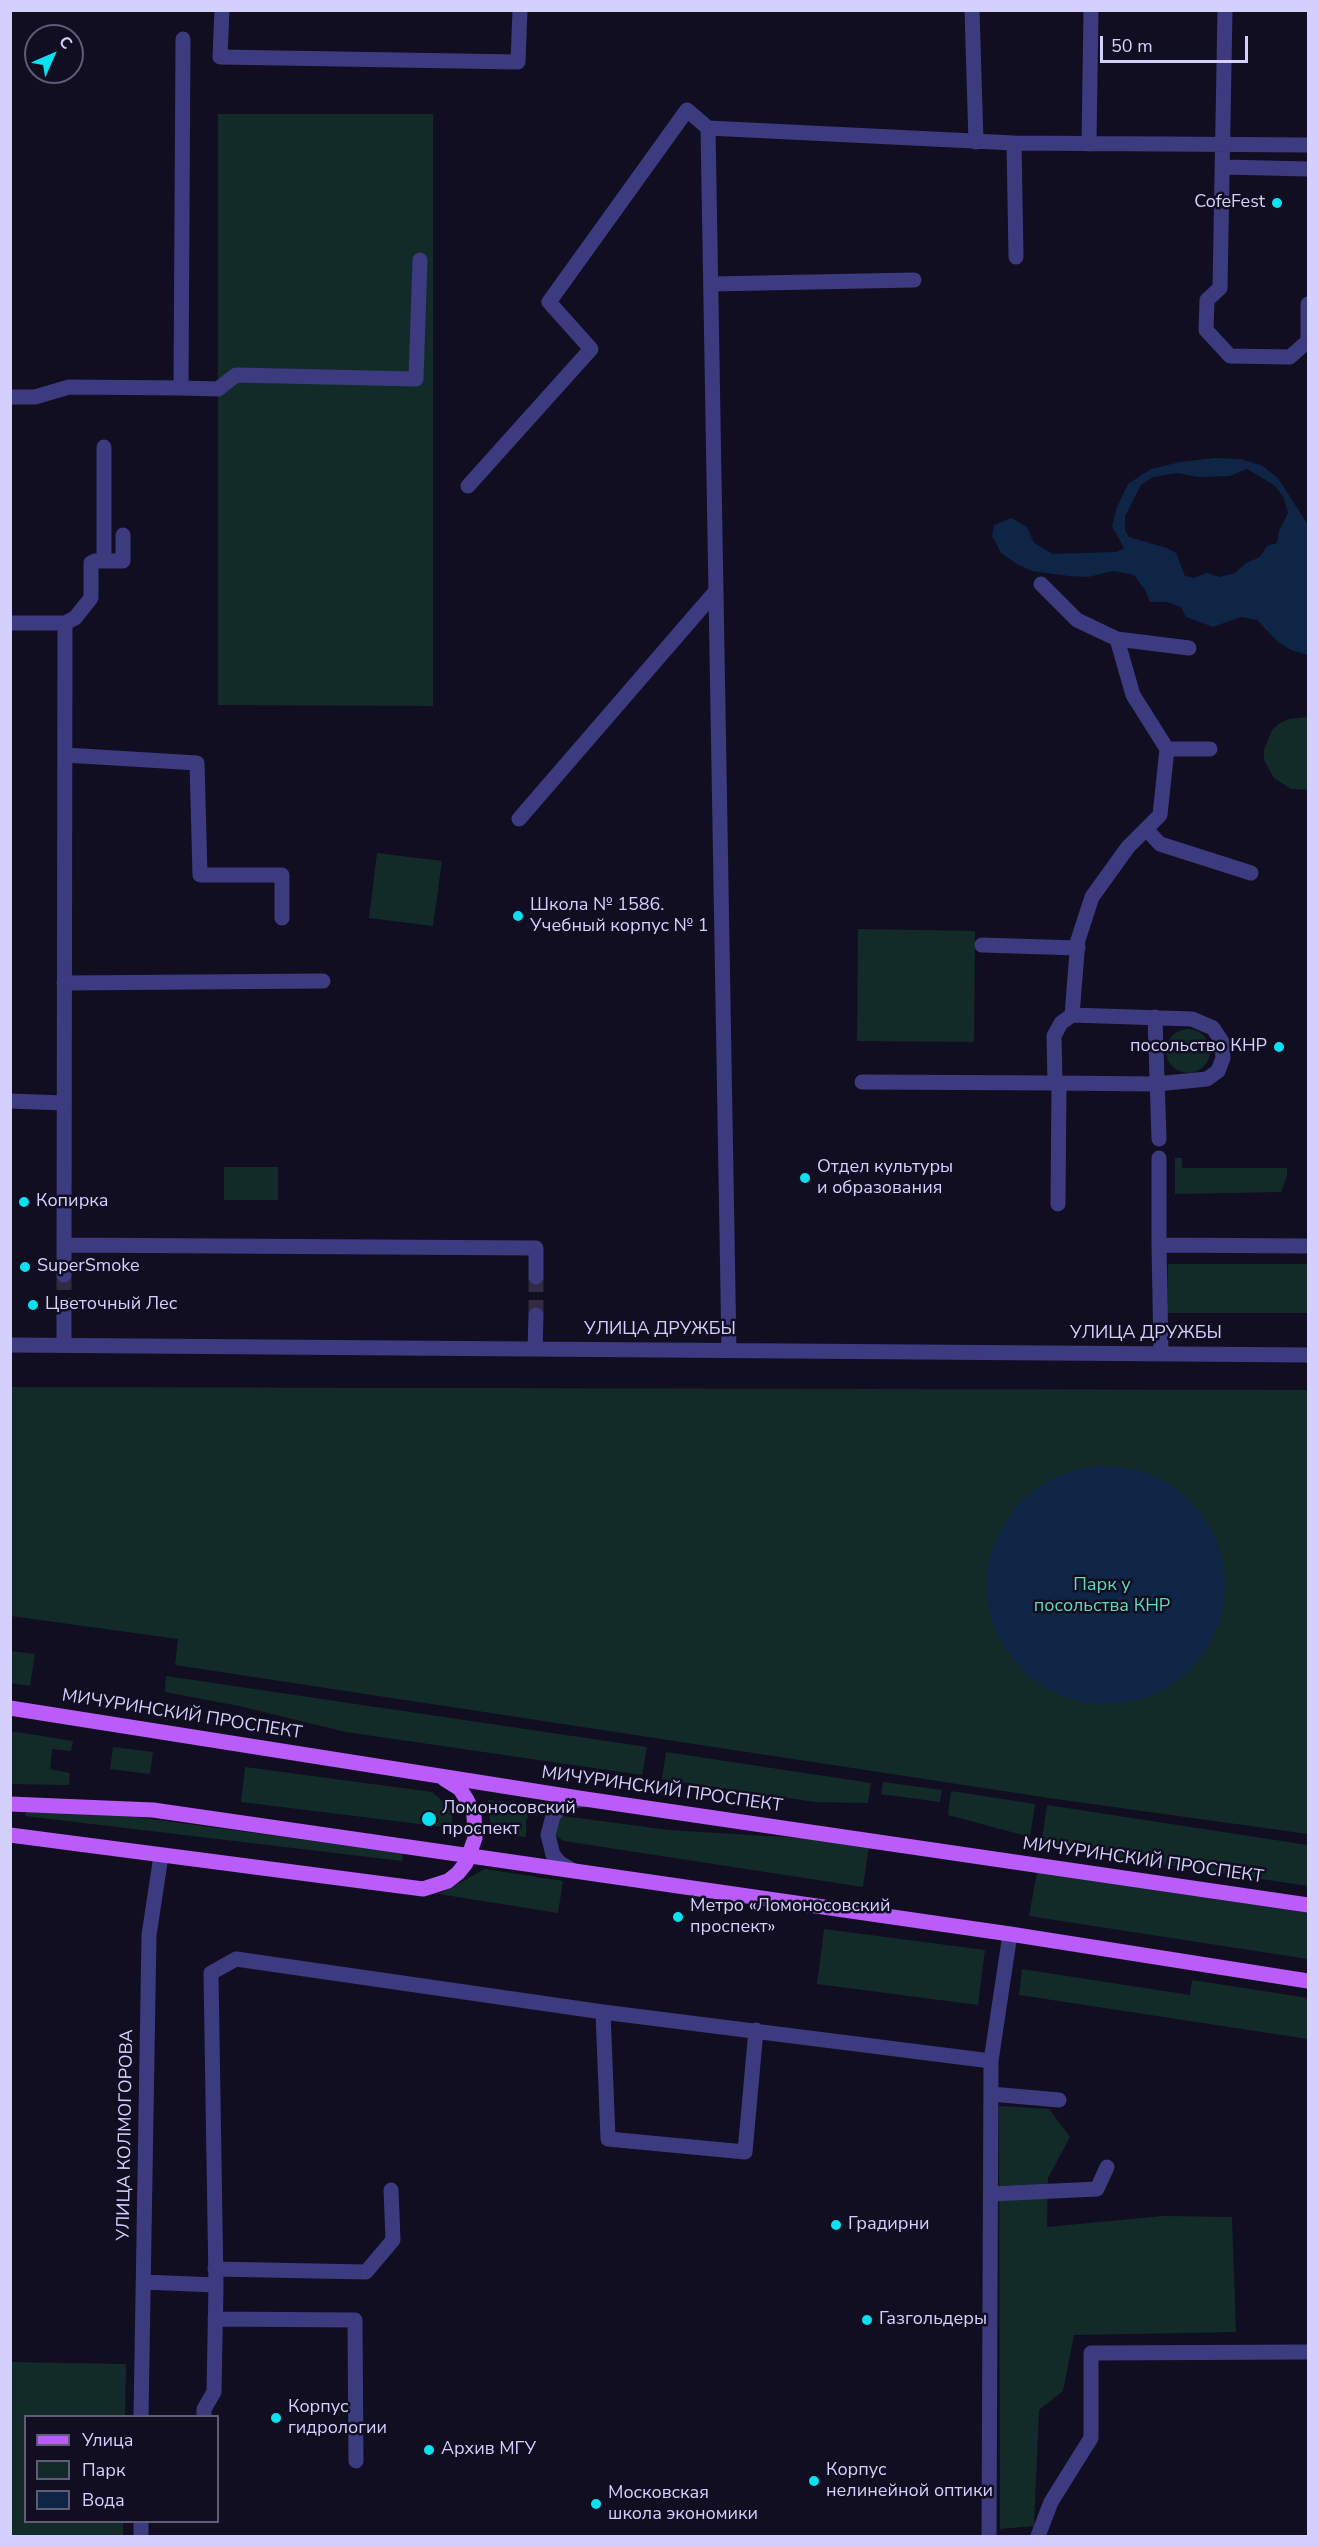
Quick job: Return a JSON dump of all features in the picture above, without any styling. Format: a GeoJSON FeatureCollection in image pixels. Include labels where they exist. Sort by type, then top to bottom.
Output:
{"type":"FeatureCollection","features":[{"type":"Feature","properties":{"kind":"main road","name":"МИЧУРИНСКИЙ ПРОСПЕКТ"},"geometry":{"type":"LineString","coordinates":[[10,1708],[585,1798],[1308,1905]]}},
{"type":"Feature","properties":{"kind":"main road"},"geometry":{"type":"LineString","coordinates":[[12,1836],[423,1889],[448,1881],[458,1873],[470,1856],[476,1838],[473,1812],[460,1790],[449,1781],[435,1775]]}},
{"type":"Feature","properties":{"kind":"main road"},"geometry":{"type":"LineString","coordinates":[[10,1804],[153,1810],[1011,1934],[1308,1982]]}},
{"type":"Feature","properties":{"kind":"street"},"geometry":{"type":"LineString","coordinates":[[222,10],[220,57],[518,62],[520,10]]}},
{"type":"Feature","properties":{"kind":"street"},"geometry":{"type":"LineString","coordinates":[[972,10],[976,142]]}},
{"type":"Feature","properties":{"kind":"street"},"geometry":{"type":"LineString","coordinates":[[1089,144],[1091,10]]}},
{"type":"Feature","properties":{"kind":"street"},"geometry":{"type":"LineString","coordinates":[[1225,10],[1220,288],[1207,300],[1206,330],[1230,356],[1290,357],[1308,341],[1308,304]]}},
{"type":"Feature","properties":{"kind":"street"},"geometry":{"type":"LineString","coordinates":[[181,388],[183,39]]}},
{"type":"Feature","properties":{"kind":"street"},"geometry":{"type":"LineString","coordinates":[[468,486],[591,349],[549,302],[687,110],[708,128],[1014,144],[1308,145]]}},
{"type":"Feature","properties":{"kind":"street"},"geometry":{"type":"LineString","coordinates":[[708,128],[729,1350]]}},
{"type":"Feature","properties":{"kind":"street"},"geometry":{"type":"LineString","coordinates":[[1014,144],[1016,258]]}},
{"type":"Feature","properties":{"kind":"street"},"geometry":{"type":"LineString","coordinates":[[1223,167],[1308,169]]}},
{"type":"Feature","properties":{"kind":"street"},"geometry":{"type":"LineString","coordinates":[[10,397],[35,397],[69,387],[218,389],[236,375],[416,379],[420,260]]}},
{"type":"Feature","properties":{"kind":"street"},"geometry":{"type":"LineString","coordinates":[[711,284],[914,280]]}},
{"type":"Feature","properties":{"kind":"street"},"geometry":{"type":"LineString","coordinates":[[104,447],[104,561]]}},
{"type":"Feature","properties":{"kind":"street"},"geometry":{"type":"LineString","coordinates":[[10,623],[65,624],[80,614],[91,598],[91,563],[94,561],[123,561],[123,535]]}},
{"type":"Feature","properties":{"kind":"street"},"geometry":{"type":"LineString","coordinates":[[1041,584],[1077,620],[1117,639],[1189,648]]}},
{"type":"Feature","properties":{"kind":"street"},"geometry":{"type":"LineString","coordinates":[[519,819],[716,591]]}},
{"type":"Feature","properties":{"kind":"street"},"geometry":{"type":"LineString","coordinates":[[64,1275],[65,624]]}},
{"type":"Feature","properties":{"kind":"street"},"geometry":{"type":"LineString","coordinates":[[1072,1015],[1078,948],[1092,897],[1128,848],[1160,815],[1167,749],[1133,695],[1117,639]]}},
{"type":"Feature","properties":{"kind":"street"},"geometry":{"type":"LineString","coordinates":[[1167,749],[1210,750]]}},
{"type":"Feature","properties":{"kind":"street"},"geometry":{"type":"LineString","coordinates":[[65,755],[197,763],[200,874],[282,875],[282,918]]}},
{"type":"Feature","properties":{"kind":"street"},"geometry":{"type":"LineString","coordinates":[[1146,829],[1160,844],[1251,873]]}},
{"type":"Feature","properties":{"kind":"street"},"geometry":{"type":"LineString","coordinates":[[982,945],[1078,948]]}},
{"type":"Feature","properties":{"kind":"street"},"geometry":{"type":"LineString","coordinates":[[64,983],[323,981]]}},
{"type":"Feature","properties":{"kind":"street"},"geometry":{"type":"LineString","coordinates":[[862,1082],[1057,1083],[1156,1084],[1207,1079],[1218,1071],[1223,1058],[1222,1042],[1213,1028],[1192,1019],[1155,1017],[1072,1015],[1060,1023],[1054,1036],[1057,1083],[1058,1204]]}},
{"type":"Feature","properties":{"kind":"street"},"geometry":{"type":"LineString","coordinates":[[1155,1017],[1159,1139]]}},
{"type":"Feature","properties":{"kind":"street"},"geometry":{"type":"LineString","coordinates":[[10,1101],[64,1103]]}},
{"type":"Feature","properties":{"kind":"street"},"geometry":{"type":"LineString","coordinates":[[1159,1158],[1161,1353]]}},
{"type":"Feature","properties":{"kind":"street"},"geometry":{"type":"LineString","coordinates":[[64,1245],[536,1248],[536,1277]]}},
{"type":"Feature","properties":{"kind":"street"},"geometry":{"type":"LineString","coordinates":[[1159,1245],[1308,1246]]}},
{"type":"Feature","properties":{"kind":"street"},"geometry":{"type":"LineString","coordinates":[[64,1313],[64,1345]]}},
{"type":"Feature","properties":{"kind":"street"},"geometry":{"type":"LineString","coordinates":[[535,1349],[536,1316]]}},
{"type":"Feature","properties":{"kind":"street","name":"УЛИЦА ДРУЖБЫ"},"geometry":{"type":"LineString","coordinates":[[10,1345],[1308,1354]]}},
{"type":"Feature","properties":{"kind":"street"},"geometry":{"type":"LineString","coordinates":[[574,1871],[560,1863],[554,1855],[548,1835],[554,1816],[560,1808],[569,1802],[585,1798]]}},
{"type":"Feature","properties":{"kind":"street","name":"УЛИЦА КОЛМОГОРОВА"},"geometry":{"type":"LineString","coordinates":[[141,2415],[149,1935],[161,1856]]}},
{"type":"Feature","properties":{"kind":"street"},"geometry":{"type":"LineString","coordinates":[[988,2536],[991,2061],[1011,1934]]}},
{"type":"Feature","properties":{"kind":"street"},"geometry":{"type":"LineString","coordinates":[[204,2415],[204,2409],[214,2392],[216,2285],[211,1973],[236,1959],[603,2012],[991,2061]]}},
{"type":"Feature","properties":{"kind":"street"},"geometry":{"type":"LineString","coordinates":[[603,2012],[608,2139],[745,2152],[756,2030]]}},
{"type":"Feature","properties":{"kind":"street"},"geometry":{"type":"LineString","coordinates":[[991,2094],[1059,2100]]}},
{"type":"Feature","properties":{"kind":"street"},"geometry":{"type":"LineString","coordinates":[[991,2194],[1097,2189],[1107,2167]]}},
{"type":"Feature","properties":{"kind":"street"},"geometry":{"type":"LineString","coordinates":[[215,2269],[366,2272],[393,2240],[391,2190]]}},
{"type":"Feature","properties":{"kind":"street"},"geometry":{"type":"LineString","coordinates":[[143,2282],[216,2285]]}},
{"type":"Feature","properties":{"kind":"street"},"geometry":{"type":"LineString","coordinates":[[215,2319],[355,2320],[356,2461]]}},
{"type":"Feature","properties":{"kind":"street"},"geometry":{"type":"LineString","coordinates":[[1038,2536],[1051,2502],[1091,2438],[1090,2353],[1308,2352]]}},
{"type":"Feature","properties":{"kind":"green space"},"geometry":{"type":"Polygon","coordinates":[[[218,114],[433,114],[433,706],[218,705],[218,114]]]}},
{"type":"Feature","properties":{"kind":"green space"},"geometry":{"type":"Polygon","coordinates":[[[1308,717],[1308,790],[1291,789],[1274,778],[1264,760],[1264,750],[1272,730],[1280,723],[1289,719],[1308,717]]]}},
{"type":"Feature","properties":{"kind":"green space"},"geometry":{"type":"Polygon","coordinates":[[[377,853],[442,861],[433,926],[369,918],[377,853]]]}},
{"type":"Feature","properties":{"kind":"green space"},"geometry":{"type":"Polygon","coordinates":[[[858,929],[975,931],[974,1042],[857,1041],[858,929]]]}},
{"type":"Feature","properties":{"kind":"green space"},"geometry":{"type":"Polygon","coordinates":[[[1188,1029],[1197,1030],[1204,1035],[1209,1042],[1209,1060],[1204,1067],[1197,1072],[1188,1073],[1179,1072],[1172,1067],[1167,1060],[1166,1051],[1167,1042],[1172,1035],[1179,1030],[1188,1029]]]}},
{"type":"Feature","properties":{"kind":"green space"},"geometry":{"type":"Polygon","coordinates":[[[1175,1158],[1182,1158],[1182,1168],[1287,1168],[1287,1176],[1281,1192],[1175,1194],[1175,1158]]]}},
{"type":"Feature","properties":{"kind":"green space"},"geometry":{"type":"Polygon","coordinates":[[[224,1167],[278,1167],[278,1200],[224,1200],[224,1167]]]}},
{"type":"Feature","properties":{"kind":"green space"},"geometry":{"type":"Polygon","coordinates":[[[1168,1264],[1308,1264],[1308,1313],[1167,1313],[1168,1264]]]}},
{"type":"Feature","properties":{"kind":"green space","name":"Парк у посольства КНР"},"geometry":{"type":"Polygon","coordinates":[[[11,1387],[1308,1390],[1308,1834],[1056,1799],[175,1665],[178,1639],[11,1616],[11,1387]]]}},
{"type":"Feature","properties":{"kind":"green space"},"geometry":{"type":"Polygon","coordinates":[[[10,1651],[35,1654],[30,1686],[11,1683],[10,1651]]]}},
{"type":"Feature","properties":{"kind":"green space"},"geometry":{"type":"Polygon","coordinates":[[[166,1676],[647,1747],[642,1775],[346,1732],[239,1706],[165,1692],[166,1676]]]}},
{"type":"Feature","properties":{"kind":"green space"},"geometry":{"type":"Polygon","coordinates":[[[10,1731],[73,1741],[71,1751],[52,1749],[50,1769],[70,1773],[69,1785],[11,1784],[10,1731]]]}},
{"type":"Feature","properties":{"kind":"green space"},"geometry":{"type":"Polygon","coordinates":[[[113,1747],[153,1752],[150,1774],[110,1769],[113,1747]]]}},
{"type":"Feature","properties":{"kind":"green space"},"geometry":{"type":"Polygon","coordinates":[[[666,1752],[871,1783],[868,1803],[815,1802],[662,1779],[666,1752]]]}},
{"type":"Feature","properties":{"kind":"green space"},"geometry":{"type":"Polygon","coordinates":[[[245,1767],[432,1792],[449,1807],[452,1814],[452,1828],[241,1802],[245,1767]]]}},
{"type":"Feature","properties":{"kind":"green space"},"geometry":{"type":"Polygon","coordinates":[[[883,1782],[942,1790],[940,1802],[881,1794],[883,1782]]]}},
{"type":"Feature","properties":{"kind":"green space"},"geometry":{"type":"Polygon","coordinates":[[[951,1791],[1035,1804],[1030,1837],[948,1815],[951,1791]]]}},
{"type":"Feature","properties":{"kind":"green space"},"geometry":{"type":"Polygon","coordinates":[[[488,1800],[534,1805],[526,1821],[526,1837],[491,1833],[488,1800]]]}},
{"type":"Feature","properties":{"kind":"green space"},"geometry":{"type":"Polygon","coordinates":[[[1047,1805],[1308,1845],[1308,1886],[1041,1846],[1047,1805]]]}},
{"type":"Feature","properties":{"kind":"green space"},"geometry":{"type":"Polygon","coordinates":[[[26,1811],[136,1817],[403,1853],[402,1861],[25,1816],[26,1811]]]}},
{"type":"Feature","properties":{"kind":"green space"},"geometry":{"type":"Polygon","coordinates":[[[563,1816],[669,1830],[800,1838],[869,1846],[863,1887],[564,1841],[554,1835],[554,1826],[563,1816]]]}},
{"type":"Feature","properties":{"kind":"green space"},"geometry":{"type":"Polygon","coordinates":[[[485,1869],[563,1881],[558,1913],[439,1894],[485,1869]]]}},
{"type":"Feature","properties":{"kind":"green space"},"geometry":{"type":"Polygon","coordinates":[[[1037,1872],[1308,1913],[1308,1959],[1029,1916],[1037,1872]]]}},
{"type":"Feature","properties":{"kind":"green space"},"geometry":{"type":"Polygon","coordinates":[[[824,1929],[985,1950],[978,2005],[817,1984],[824,1929]]]}},
{"type":"Feature","properties":{"kind":"green space"},"geometry":{"type":"Polygon","coordinates":[[[1022,1969],[1190,1995],[1192,1980],[1308,1998],[1308,2039],[1019,1995],[1022,1969]]]}},
{"type":"Feature","properties":{"kind":"green space"},"geometry":{"type":"Polygon","coordinates":[[[999,2106],[1049,2109],[1070,2137],[1048,2178],[1047,2227],[1163,2216],[1232,2217],[1236,2332],[1074,2335],[1063,2391],[1039,2410],[1034,2526],[1000,2529],[999,2106]]]}},
{"type":"Feature","properties":{"kind":"green space"},"geometry":{"type":"Polygon","coordinates":[[[11,2362],[126,2364],[125,2415],[24,2415],[24,2523],[123,2523],[123,2536],[11,2536],[11,2362]]]}},
{"type":"Feature","properties":{"kind":"water"},"geometry":{"type":"Polygon","coordinates":[[[1215,458],[1240,459],[1261,465],[1278,478],[1308,525],[1308,655],[1291,650],[1278,642],[1257,620],[1241,617],[1213,627],[1186,617],[1181,607],[1167,602],[1150,602],[1145,590],[1134,575],[1113,571],[1088,577],[1032,571],[1001,553],[992,536],[994,525],[1011,518],[1027,527],[1034,543],[1053,554],[1117,552],[1124,548],[1112,526],[1117,507],[1128,484],[1151,469],[1180,462],[1215,458]],[[1247,469],[1230,476],[1199,477],[1177,473],[1153,477],[1141,485],[1125,516],[1125,530],[1129,537],[1167,548],[1176,553],[1185,576],[1194,578],[1207,573],[1219,577],[1235,573],[1246,563],[1260,557],[1267,546],[1277,543],[1279,531],[1288,513],[1284,498],[1274,485],[1247,469]]]}},
{"type":"Feature","properties":{"kind":"water"},"geometry":{"type":"Polygon","coordinates":[[[1094,1466],[1118,1466],[1141,1471],[1162,1480],[1182,1493],[1198,1509],[1211,1529],[1220,1550],[1225,1585],[1223,1608],[1216,1631],[1198,1661],[1182,1677],[1162,1690],[1141,1699],[1118,1704],[1094,1704],[1071,1699],[1050,1690],[1030,1677],[1014,1661],[1001,1641],[992,1620],[987,1597],[987,1573],[992,1550],[1001,1529],[1014,1509],[1030,1493],[1050,1480],[1071,1471],[1094,1466]]]}},
{"type":"Feature","properties":{"kind":"tunnel"},"geometry":{"type":"LineString","coordinates":[[64,1275],[64,1313]]}},
{"type":"Feature","properties":{"kind":"tunnel"},"geometry":{"type":"LineString","coordinates":[[536,1277],[536,1315]]}},
{"type":"Feature","properties":{"kind":"place","name":"CofeFest"},"geometry":{"type":"Point","coordinates":[1277,203]}},
{"type":"Feature","properties":{"kind":"place","name":"Школа № 1586. Учебный корпус № 1"},"geometry":{"type":"Point","coordinates":[518,916]}},
{"type":"Feature","properties":{"kind":"place","name":"посольство КНР"},"geometry":{"type":"Point","coordinates":[1279,1047]}},
{"type":"Feature","properties":{"kind":"place","name":"Отдел культуры и образования"},"geometry":{"type":"Point","coordinates":[805,1178]}},
{"type":"Feature","properties":{"kind":"place","name":"Копирка"},"geometry":{"type":"Point","coordinates":[24,1202]}},
{"type":"Feature","properties":{"kind":"place","name":"SuperSmoke"},"geometry":{"type":"Point","coordinates":[25,1267]}},
{"type":"Feature","properties":{"kind":"place","name":"Цветочный Лес"},"geometry":{"type":"Point","coordinates":[33,1305]}},
{"type":"Feature","properties":{"kind":"place","name":"Ломоносовский проспект"},"geometry":{"type":"Point","coordinates":[429,1819]}},
{"type":"Feature","properties":{"kind":"place","name":"Метро «Ломоносовский проспект»"},"geometry":{"type":"Point","coordinates":[678,1917]}},
{"type":"Feature","properties":{"kind":"place","name":"Градирни"},"geometry":{"type":"Point","coordinates":[836,2225]}},
{"type":"Feature","properties":{"kind":"place","name":"Газгольдеры"},"geometry":{"type":"Point","coordinates":[867,2320]}},
{"type":"Feature","properties":{"kind":"place","name":"Корпус гидрологии"},"geometry":{"type":"Point","coordinates":[276,2418]}},
{"type":"Feature","properties":{"kind":"place","name":"Архив МГУ"},"geometry":{"type":"Point","coordinates":[429,2450]}},
{"type":"Feature","properties":{"kind":"place","name":"Корпус нелинейной оптики"},"geometry":{"type":"Point","coordinates":[814,2481]}},
{"type":"Feature","properties":{"kind":"place","name":"Московская школа экономики"},"geometry":{"type":"Point","coordinates":[596,2504]}}]}
